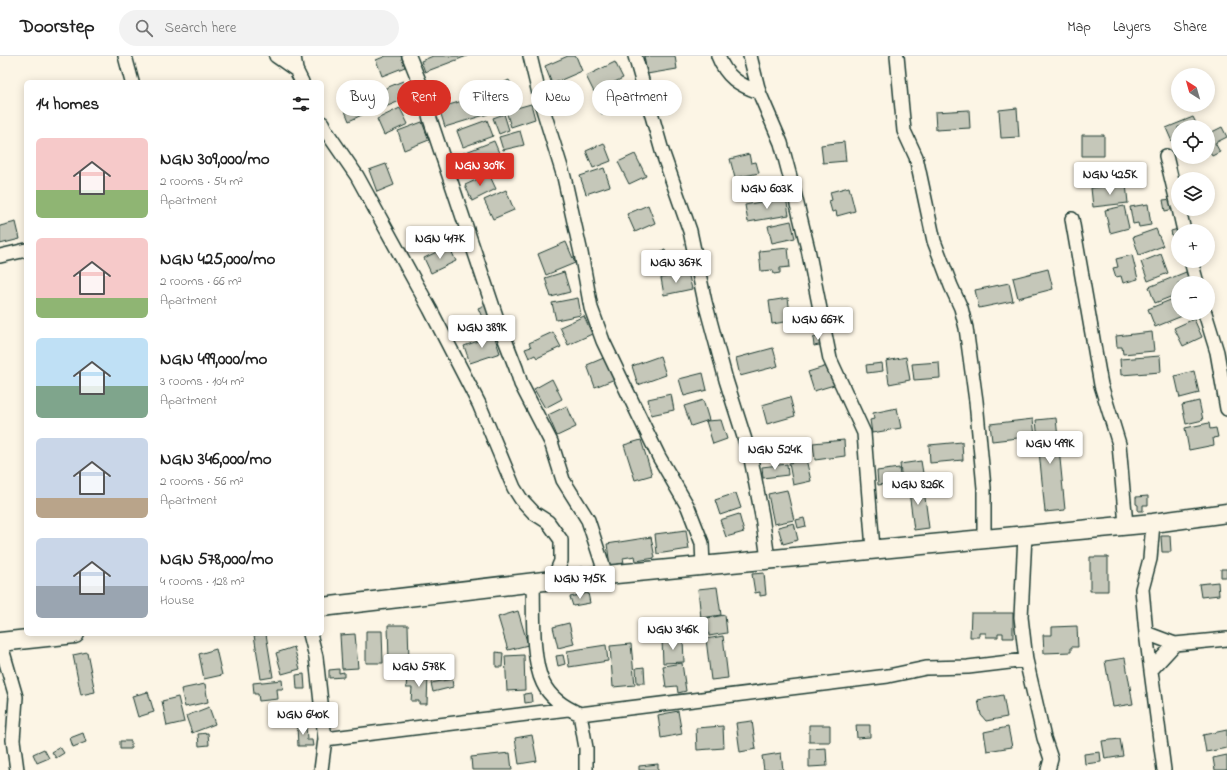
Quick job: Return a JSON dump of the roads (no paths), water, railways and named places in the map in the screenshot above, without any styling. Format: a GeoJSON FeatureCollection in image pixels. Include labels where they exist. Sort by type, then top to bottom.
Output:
{"type":"FeatureCollection","features":[{"type":"Feature","properties":{"kind":"street"},"geometry":{"type":"LineString","coordinates":[[125,56],[131,80]]}},
{"type":"Feature","properties":{"kind":"street"},"geometry":{"type":"LineString","coordinates":[[276,56],[296,70]]}},
{"type":"Feature","properties":{"kind":"street"},"geometry":{"type":"LineString","coordinates":[[294,56],[296,70],[301,80]]}},
{"type":"Feature","properties":{"kind":"street"},"geometry":{"type":"LineString","coordinates":[[409,56],[423,91],[430,119],[497,319],[521,384],[551,442],[563,480],[588,520],[606,575]]}},
{"type":"Feature","properties":{"kind":"street"},"geometry":{"type":"LineString","coordinates":[[530,56],[542,106],[564,177],[581,253],[590,308],[624,386],[659,457],[688,507],[702,543],[703,565]]}},
{"type":"Feature","properties":{"kind":"street"},"geometry":{"type":"LineString","coordinates":[[635,56],[662,152],[690,231],[705,302],[726,380],[751,459],[762,516],[768,559]]}},
{"type":"Feature","properties":{"kind":"street"},"geometry":{"type":"LineString","coordinates":[[718,56],[723,69],[733,80],[747,88],[759,92]]}},
{"type":"Feature","properties":{"kind":"street"},"geometry":{"type":"LineString","coordinates":[[750,56],[759,92],[781,143],[793,188],[808,248],[830,359],[864,433],[873,549]]}},
{"type":"Feature","properties":{"kind":"street"},"geometry":{"type":"LineString","coordinates":[[897,56],[904,131],[916,157],[934,241],[961,308],[966,328],[976,401],[983,480],[984,539]]}},
{"type":"Feature","properties":{"kind":"street"},"geometry":{"type":"LineString","coordinates":[[324,130],[357,176],[430,309],[479,404],[514,488],[521,499],[534,513],[548,522],[560,540],[560,561],[553,580]]}},
{"type":"Feature","properties":{"kind":"street"},"geometry":{"type":"LineString","coordinates":[[1166,156],[1171,177]]}},
{"type":"Feature","properties":{"kind":"street"},"geometry":{"type":"LineString","coordinates":[[1072,219],[1101,385],[1119,444],[1126,525]]}},
{"type":"Feature","properties":{"kind":"street"},"geometry":{"type":"LineString","coordinates":[[0,256],[24,250]]}},
{"type":"Feature","properties":{"kind":"street"},"geometry":{"type":"LineString","coordinates":[[1207,320],[1217,352],[1227,409]]}},
{"type":"Feature","properties":{"kind":"street"},"geometry":{"type":"LineString","coordinates":[[324,607],[533,582],[1153,523],[1227,513]]}},
{"type":"Feature","properties":{"kind":"street"},"geometry":{"type":"LineString","coordinates":[[1153,523],[1150,559],[1142,589],[1162,770]]}},
{"type":"Feature","properties":{"kind":"street"},"geometry":{"type":"LineString","coordinates":[[1026,535],[1021,617],[1026,660],[1044,738],[1051,759],[1048,770]]}},
{"type":"Feature","properties":{"kind":"street"},"geometry":{"type":"LineString","coordinates":[[533,582],[536,660],[543,684],[555,698],[568,708],[580,714],[888,676],[926,668],[968,667],[1026,660]]}},
{"type":"Feature","properties":{"kind":"street"},"geometry":{"type":"LineString","coordinates":[[1146,633],[1175,644],[1227,639]]}},
{"type":"Feature","properties":{"kind":"street"},"geometry":{"type":"LineString","coordinates":[[17,770],[13,740],[16,697],[0,642],[56,636]]}},
{"type":"Feature","properties":{"kind":"street"},"geometry":{"type":"LineString","coordinates":[[311,636],[316,657],[326,739],[321,770]]}},
{"type":"Feature","properties":{"kind":"street"},"geometry":{"type":"LineString","coordinates":[[1151,670],[1175,644]]}},
{"type":"Feature","properties":{"kind":"street"},"geometry":{"type":"LineString","coordinates":[[326,739],[568,708]]}},
{"type":"Feature","properties":{"kind":"street"},"geometry":{"type":"LineString","coordinates":[[580,714],[586,748],[586,770]]}}]}
